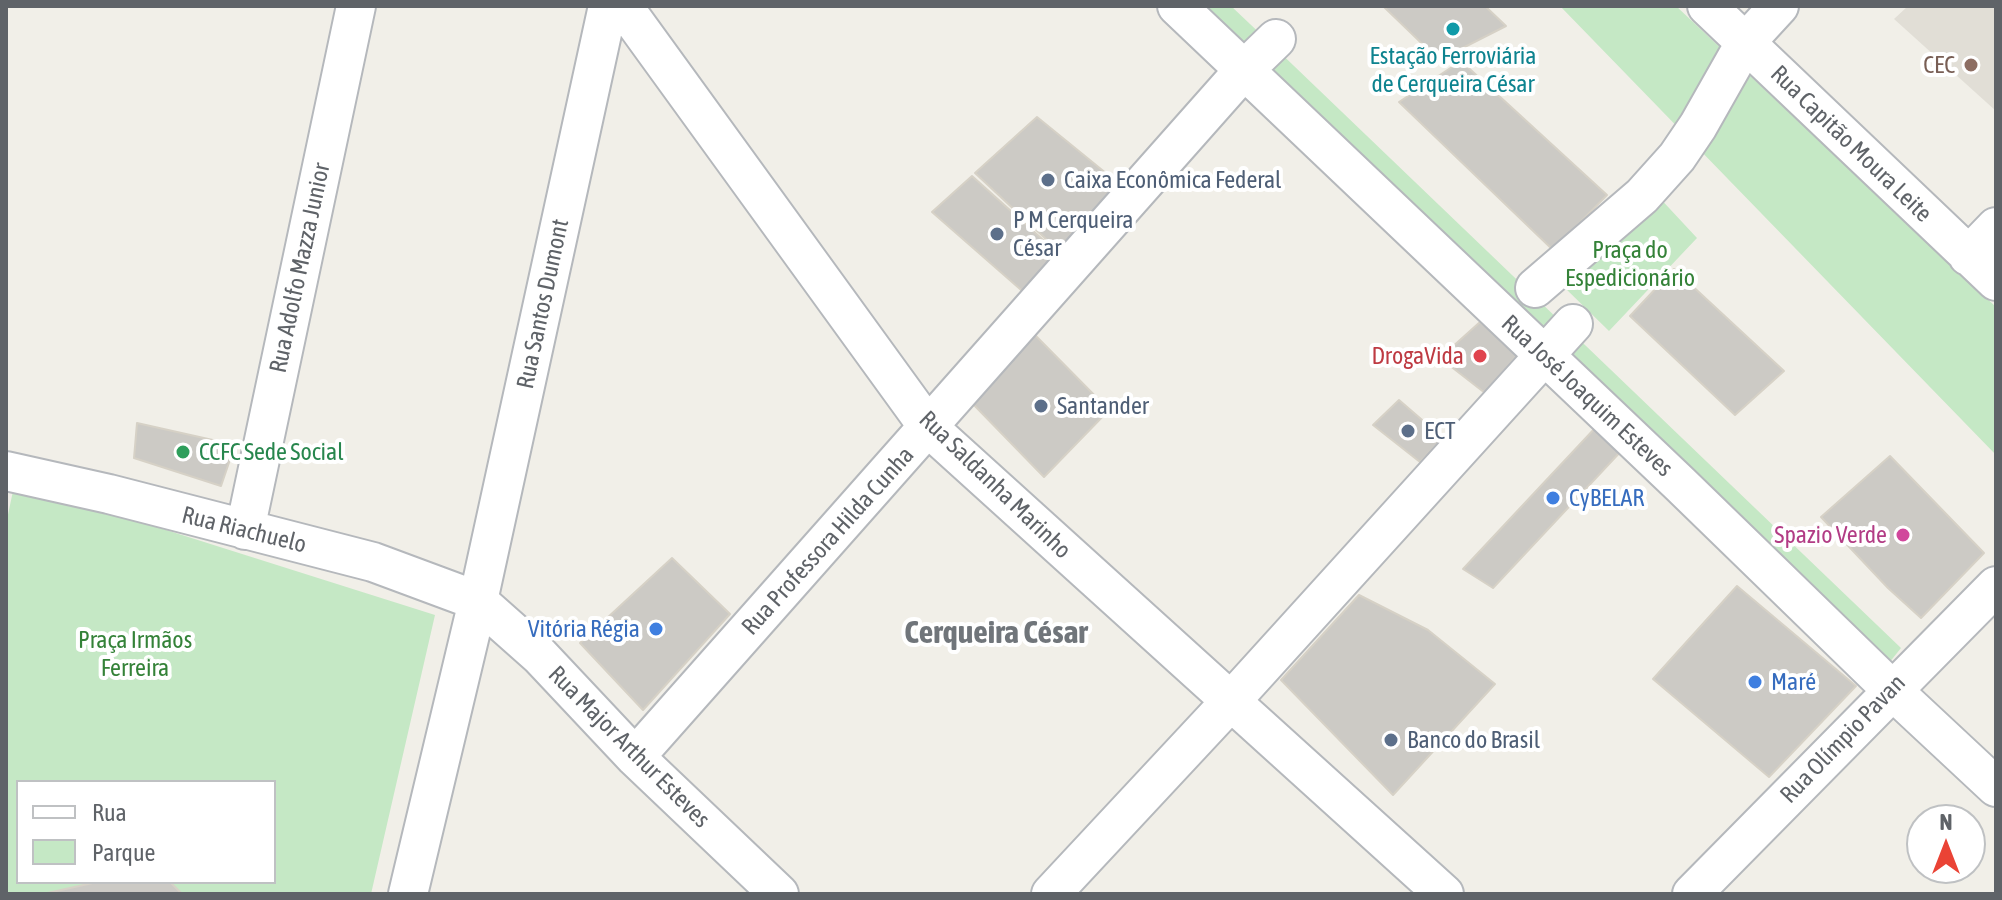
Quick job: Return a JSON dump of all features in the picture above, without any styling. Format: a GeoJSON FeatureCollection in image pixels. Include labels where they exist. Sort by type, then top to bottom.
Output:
{"type":"FeatureCollection","features":[{"type":"Feature","properties":{"kind":"street","name":"Rua Adolfo Mazza Junior"},"geometry":{"type":"LineString","coordinates":[[245,530],[356,6]]}},
{"type":"Feature","properties":{"kind":"street","name":"Rua Santos Dumont"},"geometry":{"type":"LineString","coordinates":[[478,601],[608,6]]}},
{"type":"Feature","properties":{"kind":"street","name":"Rua Saldanha Marinho"},"geometry":{"type":"LineString","coordinates":[[623,6],[929,428],[1444,894]]}},
{"type":"Feature","properties":{"kind":"street","name":"Rua José Joaquim Esteves"},"geometry":{"type":"LineString","coordinates":[[1177,6],[1996,787]]}},
{"type":"Feature","properties":{"kind":"street","name":"Rua Capitão Moura Leite"},"geometry":{"type":"LineString","coordinates":[[1707,6],[1996,281]]}},
{"type":"Feature","properties":{"kind":"street"},"geometry":{"type":"LineString","coordinates":[[1535,288],[1642,196],[1677,157],[1745,43],[1779,6]]}},
{"type":"Feature","properties":{"kind":"street","name":"Rua Professora Hilda Cunha"},"geometry":{"type":"LineString","coordinates":[[635,757],[1244,70],[1276,39]]}},
{"type":"Feature","properties":{"kind":"street"},"geometry":{"type":"LineString","coordinates":[[1968,256],[1996,227]]}},
{"type":"Feature","properties":{"kind":"street"},"geometry":{"type":"LineString","coordinates":[[1051,894],[1573,324]]}},
{"type":"Feature","properties":{"kind":"street","name":"Rua Riachuelo"},"geometry":{"type":"LineString","coordinates":[[6,471],[109,494],[373,562],[478,601]]}},
{"type":"Feature","properties":{"kind":"street","name":"Rua Olímpio Pavan"},"geometry":{"type":"LineString","coordinates":[[1692,894],[1996,586]]}},
{"type":"Feature","properties":{"kind":"street","name":"Rua Major Arthur Esteves"},"geometry":{"type":"LineString","coordinates":[[478,601],[540,656],[635,757],[779,894]]}},
{"type":"Feature","properties":{"kind":"street"},"geometry":{"type":"LineString","coordinates":[[408,894],[478,601]]}},
{"type":"Feature","properties":{"kind":"shaded area","name":"CEC"},"geometry":{"type":"Polygon","coordinates":[[[1908,6],[1996,6],[1996,111],[1894,19],[1908,6]]]}},
{"type":"Feature","properties":{"kind":"green space"},"geometry":{"type":"Polygon","coordinates":[[[1190,6],[1231,6],[1269,42],[1901,648],[1885,668],[1190,6]]]}},
{"type":"Feature","properties":{"kind":"green space"},"geometry":{"type":"Polygon","coordinates":[[[1560,6],[1676,6],[1996,307],[1996,455],[1560,6]]]}},
{"type":"Feature","properties":{"kind":"green space","name":"Praça do Espedicionário"},"geometry":{"type":"Polygon","coordinates":[[[1656,194],[1697,238],[1609,331],[1565,288],[1656,194]]]}},
{"type":"Feature","properties":{"kind":"green space","name":"Praça Irmãos Ferreira"},"geometry":{"type":"Polygon","coordinates":[[[13,491],[46,492],[435,615],[371,894],[6,894],[6,524],[13,491]]]}},
{"type":"Feature","properties":{"kind":"building","name":"Estação Ferroviária de Cerqueira César"},"geometry":{"type":"Polygon","coordinates":[[[1383,6],[1485,6],[1506,26],[1439,60],[1383,6]]]}},
{"type":"Feature","properties":{"kind":"building"},"geometry":{"type":"Polygon","coordinates":[[[1461,61],[1607,195],[1553,250],[1399,102],[1461,61]]]}},
{"type":"Feature","properties":{"kind":"building","name":"Caixa Econômica Federal"},"geometry":{"type":"Polygon","coordinates":[[[1037,117],[1123,187],[1062,254],[975,173],[1037,117]]]}},
{"type":"Feature","properties":{"kind":"building","name":"P M Cerqueira César"},"geometry":{"type":"Polygon","coordinates":[[[972,176],[1061,256],[1028,296],[932,212],[972,176]]]}},
{"type":"Feature","properties":{"kind":"building"},"geometry":{"type":"Polygon","coordinates":[[[1674,269],[1784,371],[1735,415],[1630,316],[1674,269]]]}},
{"type":"Feature","properties":{"kind":"building","name":"DrogaVida"},"geometry":{"type":"Polygon","coordinates":[[[1480,322],[1519,353],[1485,393],[1440,358],[1480,322]]]}},
{"type":"Feature","properties":{"kind":"building","name":"Santander"},"geometry":{"type":"Polygon","coordinates":[[[1034,334],[1109,410],[1044,477],[972,403],[1034,334]]]}},
{"type":"Feature","properties":{"kind":"building","name":"ECT"},"geometry":{"type":"Polygon","coordinates":[[[1399,400],[1443,438],[1420,462],[1373,425],[1399,400]]]}},
{"type":"Feature","properties":{"kind":"building","name":"CCFC Sede Social"},"geometry":{"type":"Polygon","coordinates":[[[137,423],[235,445],[221,486],[134,458],[137,423]]]}},
{"type":"Feature","properties":{"kind":"building","name":"CyBELAR"},"geometry":{"type":"Polygon","coordinates":[[[1597,426],[1624,448],[1493,588],[1463,569],[1597,426]]]}},
{"type":"Feature","properties":{"kind":"building","name":"Spazio Verde"},"geometry":{"type":"Polygon","coordinates":[[[1890,456],[1984,553],[1921,618],[1821,517],[1890,456]]]}},
{"type":"Feature","properties":{"kind":"building","name":"Vitória Régia"},"geometry":{"type":"Polygon","coordinates":[[[672,558],[730,614],[643,710],[580,643],[672,558]]]}},
{"type":"Feature","properties":{"kind":"building","name":"Maré"},"geometry":{"type":"Polygon","coordinates":[[[1737,586],[1856,686],[1769,777],[1653,679],[1737,586]]]}},
{"type":"Feature","properties":{"kind":"building","name":"Banco do Brasil"},"geometry":{"type":"Polygon","coordinates":[[[1359,595],[1428,630],[1495,684],[1393,795],[1281,680],[1359,595]]]}},
{"type":"Feature","properties":{"kind":"building"},"geometry":{"type":"Polygon","coordinates":[[[88,884],[172,884],[182,894],[43,894],[88,884]]]}},
{"type":"Feature","properties":{"kind":"place","name":"Estação Ferroviária de Cerqueira César"},"geometry":{"type":"Point","coordinates":[1453,29]}},
{"type":"Feature","properties":{"kind":"place","name":"CEC"},"geometry":{"type":"Point","coordinates":[1971,65]}},
{"type":"Feature","properties":{"kind":"place","name":"Caixa Econômica Federal"},"geometry":{"type":"Point","coordinates":[1048,180]}},
{"type":"Feature","properties":{"kind":"place","name":"P M Cerqueira César"},"geometry":{"type":"Point","coordinates":[997,234]}},
{"type":"Feature","properties":{"kind":"place","name":"DrogaVida"},"geometry":{"type":"Point","coordinates":[1480,356]}},
{"type":"Feature","properties":{"kind":"place","name":"Santander"},"geometry":{"type":"Point","coordinates":[1041,406]}},
{"type":"Feature","properties":{"kind":"place","name":"ECT"},"geometry":{"type":"Point","coordinates":[1408,431]}},
{"type":"Feature","properties":{"kind":"place","name":"CCFC Sede Social"},"geometry":{"type":"Point","coordinates":[183,452]}},
{"type":"Feature","properties":{"kind":"place","name":"CyBELAR"},"geometry":{"type":"Point","coordinates":[1553,498]}},
{"type":"Feature","properties":{"kind":"place","name":"Spazio Verde"},"geometry":{"type":"Point","coordinates":[1903,535]}},
{"type":"Feature","properties":{"kind":"place","name":"Vitória Régia"},"geometry":{"type":"Point","coordinates":[656,629]}},
{"type":"Feature","properties":{"kind":"place","name":"Maré"},"geometry":{"type":"Point","coordinates":[1755,682]}},
{"type":"Feature","properties":{"kind":"place","name":"Banco do Brasil"},"geometry":{"type":"Point","coordinates":[1391,740]}},
{"type":"Feature","properties":{"kind":"district","name":"Cerqueira César"},"geometry":{"type":"Point","coordinates":[996,633]}}]}
